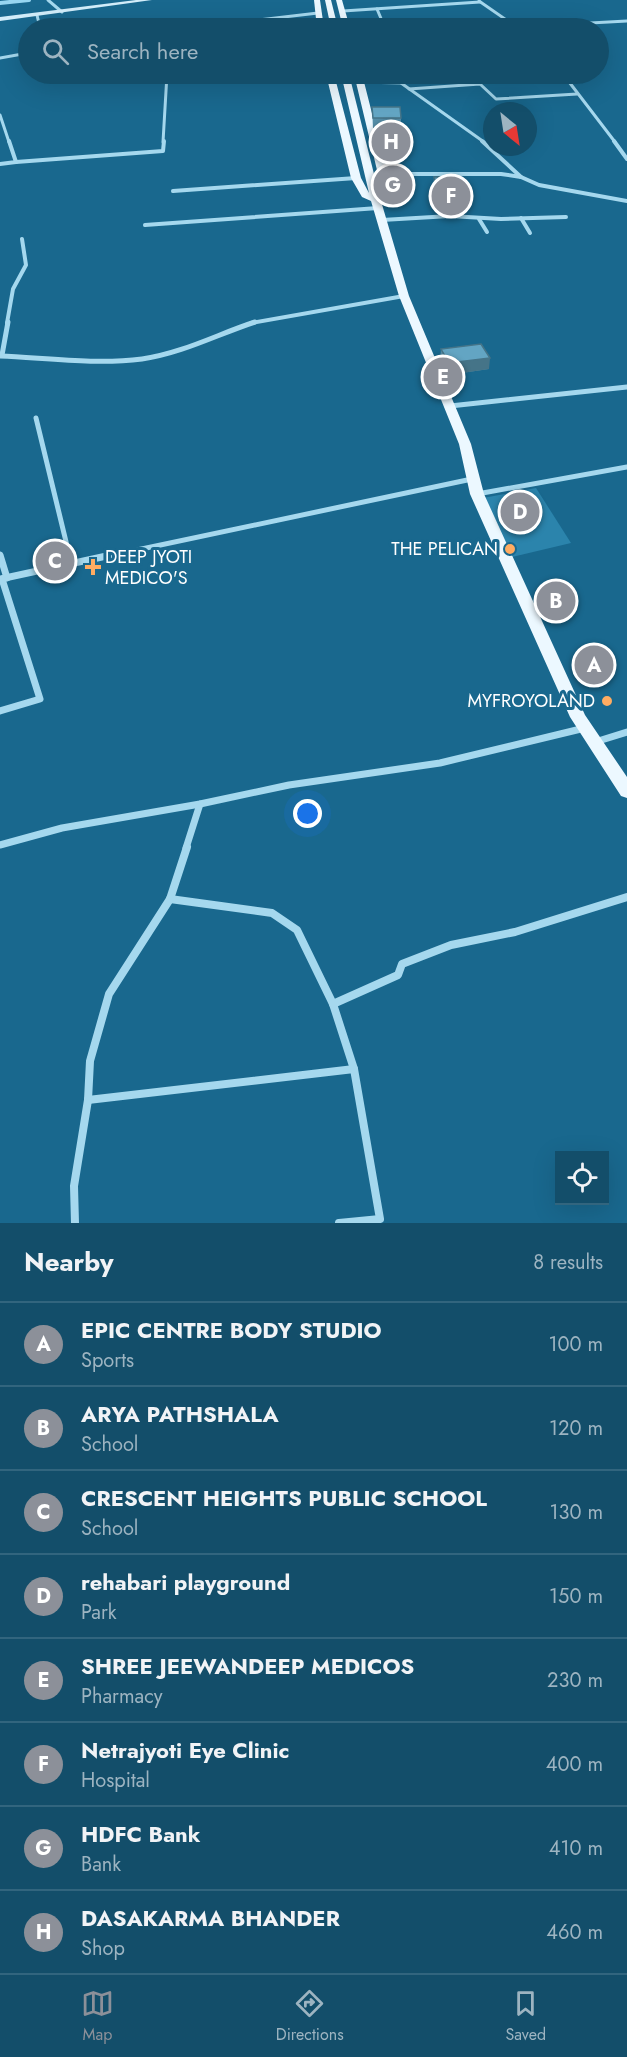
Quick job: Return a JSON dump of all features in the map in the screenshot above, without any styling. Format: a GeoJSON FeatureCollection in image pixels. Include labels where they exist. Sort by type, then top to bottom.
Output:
{"type":"FeatureCollection","features":[{"type":"Feature","properties":{"kind":"main road"},"geometry":{"type":"LineString","coordinates":[[0,19],[149,0]]}},
{"type":"Feature","properties":{"kind":"main road"},"geometry":{"type":"LineString","coordinates":[[317,0],[319,18]]}},
{"type":"Feature","properties":{"kind":"main road"},"geometry":{"type":"LineString","coordinates":[[328,0],[332,18]]}},
{"type":"Feature","properties":{"kind":"main road"},"geometry":{"type":"LineString","coordinates":[[339,0],[345,18]]}},
{"type":"Feature","properties":{"kind":"main road"},"geometry":{"type":"LineString","coordinates":[[332,84],[356,178],[365,195],[379,209]]}},
{"type":"Feature","properties":{"kind":"main road"},"geometry":{"type":"LineString","coordinates":[[347,84],[372,184],[404,296],[465,444],[477,495],[578,717],[627,791]]}},
{"type":"Feature","properties":{"kind":"main road"},"geometry":{"type":"LineString","coordinates":[[360,84],[387,192],[379,209]]}},
{"type":"Feature","properties":{"kind":"street"},"geometry":{"type":"LineString","coordinates":[[50,1],[62,12]]}},
{"type":"Feature","properties":{"kind":"street"},"geometry":{"type":"LineString","coordinates":[[343,11],[479,1],[503,18]]}},
{"type":"Feature","properties":{"kind":"street"},"geometry":{"type":"LineString","coordinates":[[377,9],[381,18]]}},
{"type":"Feature","properties":{"kind":"street"},"geometry":{"type":"LineString","coordinates":[[275,18],[318,13]]}},
{"type":"Feature","properties":{"kind":"street"},"geometry":{"type":"LineString","coordinates":[[609,22],[627,21]]}},
{"type":"Feature","properties":{"kind":"street"},"geometry":{"type":"LineString","coordinates":[[0,58],[18,55]]}},
{"type":"Feature","properties":{"kind":"street"},"geometry":{"type":"LineString","coordinates":[[0,164],[163,151],[166,84]]}},
{"type":"Feature","properties":{"kind":"street"},"geometry":{"type":"LineString","coordinates":[[402,84],[482,141],[521,177],[538,185],[627,201]]}},
{"type":"Feature","properties":{"kind":"street"},"geometry":{"type":"LineString","coordinates":[[409,89],[480,84],[496,99],[577,94]]}},
{"type":"Feature","properties":{"kind":"street"},"geometry":{"type":"LineString","coordinates":[[570,84],[627,159]]}},
{"type":"Feature","properties":{"kind":"street"},"geometry":{"type":"LineString","coordinates":[[0,115],[16,162]]}},
{"type":"Feature","properties":{"kind":"street"},"geometry":{"type":"LineString","coordinates":[[382,174],[469,172],[521,177]]}},
{"type":"Feature","properties":{"kind":"street"},"geometry":{"type":"LineString","coordinates":[[173,191],[356,178]]}},
{"type":"Feature","properties":{"kind":"street"},"geometry":{"type":"LineString","coordinates":[[145,225],[379,209],[479,219],[566,217]]}},
{"type":"Feature","properties":{"kind":"street"},"geometry":{"type":"LineString","coordinates":[[521,218],[530,233]]}},
{"type":"Feature","properties":{"kind":"street"},"geometry":{"type":"LineString","coordinates":[[479,219],[487,232]]}},
{"type":"Feature","properties":{"kind":"street"},"geometry":{"type":"LineString","coordinates":[[22,239],[26,265],[13,289],[1,356],[91,360],[142,359],[196,346],[254,322],[404,296]]}},
{"type":"Feature","properties":{"kind":"street"},"geometry":{"type":"LineString","coordinates":[[450,406],[627,387]]}},
{"type":"Feature","properties":{"kind":"street"},"geometry":{"type":"LineString","coordinates":[[36,418],[71,564]]}},
{"type":"Feature","properties":{"kind":"street"},"geometry":{"type":"LineString","coordinates":[[477,495],[627,467]]}},
{"type":"Feature","properties":{"kind":"street"},"geometry":{"type":"LineString","coordinates":[[3,579],[472,479]]}},
{"type":"Feature","properties":{"kind":"street"},"geometry":{"type":"LineString","coordinates":[[0,555],[3,579],[40,699],[0,711]]}},
{"type":"Feature","properties":{"kind":"street"},"geometry":{"type":"LineString","coordinates":[[0,845],[62,828],[200,804],[289,785],[440,763],[585,728]]}},
{"type":"Feature","properties":{"kind":"street"},"geometry":{"type":"LineString","coordinates":[[594,742],[627,732]]}},
{"type":"Feature","properties":{"kind":"street"},"geometry":{"type":"LineString","coordinates":[[75,1223],[74,1186],[88,1100],[90,1060],[109,994],[170,899],[200,804]]}},
{"type":"Feature","properties":{"kind":"street"},"geometry":{"type":"LineString","coordinates":[[333,1004],[398,975],[402,964],[451,945],[515,932],[627,897]]}},
{"type":"Feature","properties":{"kind":"street"},"geometry":{"type":"LineString","coordinates":[[170,899],[273,913],[297,930],[333,1004],[354,1069],[380,1219],[339,1223]]}},
{"type":"Feature","properties":{"kind":"street"},"geometry":{"type":"LineString","coordinates":[[88,1100],[354,1069]]}},
{"type":"Feature","properties":{"kind":"shaded area"},"geometry":{"type":"Polygon","coordinates":[[[536,488],[571,543],[512,557],[483,498],[536,488]]]}},
{"type":"Feature","properties":{"kind":"building"},"geometry":{"type":"Polygon","coordinates":[[[372,107],[400,107],[401,118],[373,118],[372,107]]]}},
{"type":"Feature","properties":{"kind":"building"},"geometry":{"type":"Polygon","coordinates":[[[434,177],[459,177],[467,202],[442,203],[434,177]]]}},
{"type":"Feature","properties":{"kind":"building"},"geometry":{"type":"Polygon","coordinates":[[[481,344],[490,358],[449,363],[441,349],[481,344]]]}},
{"type":"Feature","properties":{"kind":"waterway"},"geometry":{"type":"LineString","coordinates":[[0,3],[29,0]]}},
{"type":"Feature","properties":{"kind":"place","name":"DASAKARMA BHANDER"},"geometry":{"type":"Point","coordinates":[391,142]}},
{"type":"Feature","properties":{"kind":"place","name":"HDFC Bank"},"geometry":{"type":"Point","coordinates":[393,185]}},
{"type":"Feature","properties":{"kind":"place","name":"Netrajyoti Eye Clinic"},"geometry":{"type":"Point","coordinates":[451,196]}},
{"type":"Feature","properties":{"kind":"place","name":"SHREE JEEWANDEEP MEDICOS"},"geometry":{"type":"Point","coordinates":[443,377]}},
{"type":"Feature","properties":{"kind":"place","name":"rehabari playground"},"geometry":{"type":"Point","coordinates":[520,512]}},
{"type":"Feature","properties":{"kind":"place","name":"THE PELICAN"},"geometry":{"type":"Point","coordinates":[510,549]}},
{"type":"Feature","properties":{"kind":"place","name":"CRESCENT HEIGHTS PUBLIC SCHOOL"},"geometry":{"type":"Point","coordinates":[55,561]}},
{"type":"Feature","properties":{"kind":"place","name":"DEEP JYOTI MEDICO'S"},"geometry":{"type":"Point","coordinates":[93,567]}},
{"type":"Feature","properties":{"kind":"place","name":"ARYA PATHSHALA"},"geometry":{"type":"Point","coordinates":[556,601]}},
{"type":"Feature","properties":{"kind":"place","name":"EPIC CENTRE BODY STUDIO"},"geometry":{"type":"Point","coordinates":[594,665]}},
{"type":"Feature","properties":{"kind":"place","name":"MYFROYOLAND"},"geometry":{"type":"Point","coordinates":[607,701]}}]}
